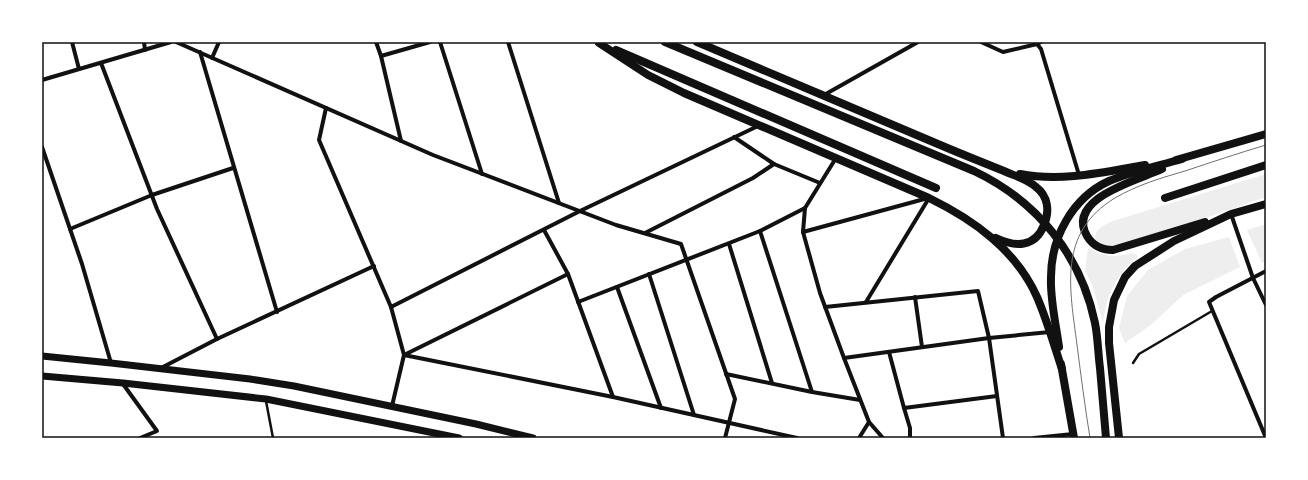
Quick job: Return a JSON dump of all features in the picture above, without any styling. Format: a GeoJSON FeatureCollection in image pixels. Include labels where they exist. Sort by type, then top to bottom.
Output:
{"type":"FeatureCollection","features":[{"type":"Feature","properties":{"kind":"main road"},"geometry":{"type":"LineString","coordinates":[[598,42],[629,64],[667,85],[929,198],[961,215],[990,235],[1007,251],[1024,273],[1037,297],[1062,369]]}},
{"type":"Feature","properties":{"kind":"main road"},"geometry":{"type":"LineString","coordinates":[[598,42],[936,188]]}},
{"type":"Feature","properties":{"kind":"main road"},"geometry":{"type":"LineString","coordinates":[[665,42],[984,176],[1004,187],[1040,217],[1062,244],[1075,266],[1091,309],[1097,341],[1106,438]]}},
{"type":"Feature","properties":{"kind":"main road"},"geometry":{"type":"LineString","coordinates":[[697,42],[1002,170],[1037,187],[1045,197],[1047,203],[1047,215],[1040,233],[1026,243],[1022,244],[1010,244],[990,235]]}},
{"type":"Feature","properties":{"kind":"main road"},"geometry":{"type":"LineString","coordinates":[[1074,437],[1062,369],[1051,289],[1052,260],[1057,243],[1070,213],[1092,190],[1110,181],[1266,134]]}},
{"type":"Feature","properties":{"kind":"main road"},"geometry":{"type":"LineString","coordinates":[[1002,170],[1051,178],[1080,176],[1182,159]]}},
{"type":"Feature","properties":{"kind":"main road"},"geometry":{"type":"LineString","coordinates":[[1182,159],[1150,174],[1114,188],[1094,201],[1087,210],[1084,221],[1084,229],[1090,240],[1100,248],[1113,250],[1266,204]]}},
{"type":"Feature","properties":{"kind":"main road"},"geometry":{"type":"LineString","coordinates":[[1165,198],[1266,166]]}},
{"type":"Feature","properties":{"kind":"main road"},"geometry":{"type":"LineString","coordinates":[[1119,438],[1109,342],[1109,327],[1111,313],[1119,289],[1135,266],[1146,258],[1174,241],[1231,214]]}},
{"type":"Feature","properties":{"kind":"main road"},"geometry":{"type":"LineString","coordinates":[[42,356],[272,382],[392,406],[533,438]]}},
{"type":"Feature","properties":{"kind":"main road"},"geometry":{"type":"LineString","coordinates":[[42,376],[123,383],[266,399],[459,438]]}},
{"type":"Feature","properties":{"kind":"street"},"geometry":{"type":"LineString","coordinates":[[72,42],[79,69]]}},
{"type":"Feature","properties":{"kind":"street"},"geometry":{"type":"LineString","coordinates":[[144,42],[145,50]]}},
{"type":"Feature","properties":{"kind":"street"},"geometry":{"type":"LineString","coordinates":[[42,80],[171,42]]}},
{"type":"Feature","properties":{"kind":"street"},"geometry":{"type":"LineString","coordinates":[[176,42],[433,155],[616,225],[681,244],[735,400],[725,438]]}},
{"type":"Feature","properties":{"kind":"street"},"geometry":{"type":"LineString","coordinates":[[212,58],[219,42]]}},
{"type":"Feature","properties":{"kind":"street"},"geometry":{"type":"LineString","coordinates":[[376,42],[381,56],[401,141]]}},
{"type":"Feature","properties":{"kind":"street"},"geometry":{"type":"LineString","coordinates":[[381,56],[430,42]]}},
{"type":"Feature","properties":{"kind":"street"},"geometry":{"type":"LineString","coordinates":[[440,42],[482,174]]}},
{"type":"Feature","properties":{"kind":"street"},"geometry":{"type":"LineString","coordinates":[[508,42],[559,203]]}},
{"type":"Feature","properties":{"kind":"street"},"geometry":{"type":"LineString","coordinates":[[823,96],[918,42]]}},
{"type":"Feature","properties":{"kind":"street"},"geometry":{"type":"LineString","coordinates":[[981,42],[1003,52],[1039,43],[1080,176]]}},
{"type":"Feature","properties":{"kind":"street"},"geometry":{"type":"LineString","coordinates":[[200,52],[233,168],[277,312]]}},
{"type":"Feature","properties":{"kind":"street"},"geometry":{"type":"LineString","coordinates":[[100,63],[152,195],[217,339]]}},
{"type":"Feature","properties":{"kind":"street"},"geometry":{"type":"LineString","coordinates":[[326,108],[319,140],[391,307],[404,355],[392,406]]}},
{"type":"Feature","properties":{"kind":"street"},"geometry":{"type":"LineString","coordinates":[[391,307],[580,211],[760,125]]}},
{"type":"Feature","properties":{"kind":"street"},"geometry":{"type":"LineString","coordinates":[[734,137],[774,164],[820,183]]}},
{"type":"Feature","properties":{"kind":"street"},"geometry":{"type":"LineString","coordinates":[[42,147],[82,264],[110,363]]}},
{"type":"Feature","properties":{"kind":"street"},"geometry":{"type":"LineString","coordinates":[[836,158],[805,208],[803,232],[820,293],[860,400],[869,422],[883,438]]}},
{"type":"Feature","properties":{"kind":"street"},"geometry":{"type":"LineString","coordinates":[[645,233],[753,178],[774,164]]}},
{"type":"Feature","properties":{"kind":"street"},"geometry":{"type":"LineString","coordinates":[[70,229],[152,195],[233,168]]}},
{"type":"Feature","properties":{"kind":"street"},"geometry":{"type":"LineString","coordinates":[[803,232],[929,198]]}},
{"type":"Feature","properties":{"kind":"street"},"geometry":{"type":"LineString","coordinates":[[866,302],[929,198]]}},
{"type":"Feature","properties":{"kind":"street"},"geometry":{"type":"LineString","coordinates":[[578,302],[760,231],[805,208]]}},
{"type":"Feature","properties":{"kind":"street"},"geometry":{"type":"LineString","coordinates":[[1231,214],[1253,278],[1266,305]]}},
{"type":"Feature","properties":{"kind":"street"},"geometry":{"type":"LineString","coordinates":[[544,230],[568,274],[613,397]]}},
{"type":"Feature","properties":{"kind":"street"},"geometry":{"type":"LineString","coordinates":[[760,231],[812,392]]}},
{"type":"Feature","properties":{"kind":"street"},"geometry":{"type":"LineString","coordinates":[[728,244],[772,383]]}},
{"type":"Feature","properties":{"kind":"street"},"geometry":{"type":"LineString","coordinates":[[159,369],[217,339],[374,266]]}},
{"type":"Feature","properties":{"kind":"street"},"geometry":{"type":"LineString","coordinates":[[1266,271],[1209,302],[1266,438]]}},
{"type":"Feature","properties":{"kind":"street"},"geometry":{"type":"LineString","coordinates":[[404,355],[568,274]]}},
{"type":"Feature","properties":{"kind":"street"},"geometry":{"type":"LineString","coordinates":[[650,274],[694,415]]}},
{"type":"Feature","properties":{"kind":"street"},"geometry":{"type":"LineString","coordinates":[[617,286],[661,408]]}},
{"type":"Feature","properties":{"kind":"street"},"geometry":{"type":"LineString","coordinates":[[825,306],[978,291],[989,338],[1003,438]]}},
{"type":"Feature","properties":{"kind":"street"},"geometry":{"type":"LineString","coordinates":[[914,297],[922,348]]}},
{"type":"Feature","properties":{"kind":"street"},"geometry":{"type":"LineString","coordinates":[[844,358],[989,338],[1050,332]]}},
{"type":"Feature","properties":{"kind":"street"},"geometry":{"type":"LineString","coordinates":[[889,352],[910,428],[910,438]]}},
{"type":"Feature","properties":{"kind":"street"},"geometry":{"type":"LineString","coordinates":[[404,355],[613,397],[797,438]]}},
{"type":"Feature","properties":{"kind":"street"},"geometry":{"type":"LineString","coordinates":[[726,374],[812,392],[860,400]]}},
{"type":"Feature","properties":{"kind":"street"},"geometry":{"type":"LineString","coordinates":[[123,383],[157,431],[140,438]]}},
{"type":"Feature","properties":{"kind":"street"},"geometry":{"type":"LineString","coordinates":[[904,408],[997,396]]}},
{"type":"Feature","properties":{"kind":"street"},"geometry":{"type":"LineString","coordinates":[[859,438],[869,422]]}},
{"type":"Feature","properties":{"kind":"street"},"geometry":{"type":"LineString","coordinates":[[1034,438],[1074,437]]}},
{"type":"Feature","properties":{"kind":"lane"},"geometry":{"type":"LineString","coordinates":[[1134,363],[1139,354],[1213,310]]}},
{"type":"Feature","properties":{"kind":"lane"},"geometry":{"type":"LineString","coordinates":[[266,399],[273,438]]}},
{"type":"Feature","properties":{"kind":"shaded area"},"geometry":{"type":"Polygon","coordinates":[[[1266,174],[1266,197],[1194,222],[1114,247],[1101,244],[1095,238],[1099,229],[1113,221],[1266,174]]]}},
{"type":"Feature","properties":{"kind":"shaded area"},"geometry":{"type":"Polygon","coordinates":[[[1266,224],[1266,261],[1262,263],[1247,230],[1266,224]]]}},
{"type":"Feature","properties":{"kind":"shaded area"},"geometry":{"type":"Polygon","coordinates":[[[1229,237],[1240,267],[1183,295],[1152,324],[1125,343],[1119,328],[1127,296],[1148,270],[1185,249],[1229,237]]]}},
{"type":"Feature","properties":{"kind":"shaded area"},"geometry":{"type":"Polygon","coordinates":[[[1088,248],[1108,256],[1133,253],[1138,256],[1118,278],[1107,304],[1103,323],[1093,287],[1085,270],[1088,248]]]}},
{"type":"Feature","properties":{"kind":"tram line"},"geometry":{"type":"LineString","coordinates":[[1090,438],[1074,324],[1071,283],[1072,264],[1076,245],[1084,228],[1096,212],[1115,198],[1132,189],[1158,179],[1266,145]]}}]}
